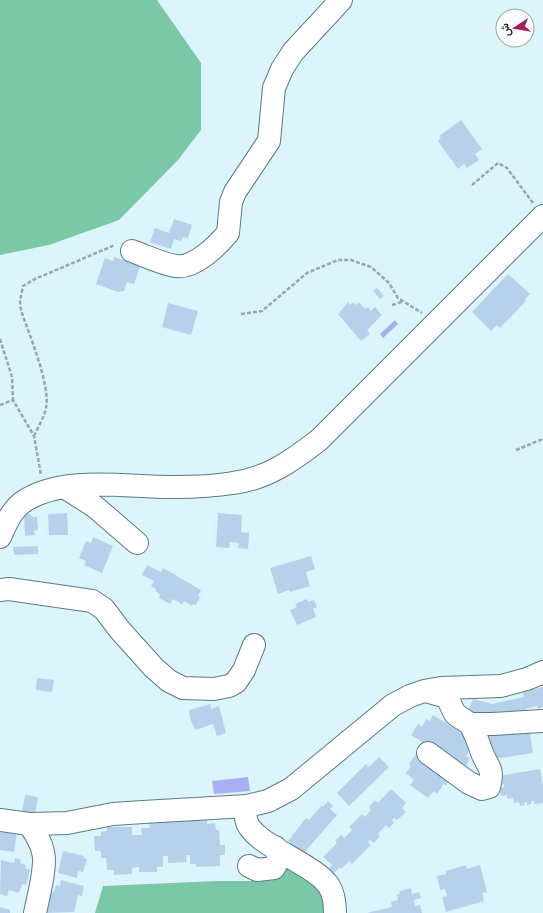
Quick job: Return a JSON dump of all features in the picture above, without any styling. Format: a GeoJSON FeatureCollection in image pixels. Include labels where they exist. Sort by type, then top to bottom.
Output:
{"type":"FeatureCollection","features":[{"type":"Feature","properties":{"kind":"street"},"geometry":{"type":"LineString","coordinates":[[132,251],[177,267],[189,264],[205,254],[228,233],[231,202],[235,192],[269,141],[274,88],[282,69],[293,52],[341,0]]}},
{"type":"Feature","properties":{"kind":"street"},"geometry":{"type":"LineString","coordinates":[[0,537],[14,510],[25,500],[44,492],[64,487],[109,485],[176,487],[233,483],[270,473],[282,467],[319,440],[543,217]]}},
{"type":"Feature","properties":{"kind":"street"},"geometry":{"type":"LineString","coordinates":[[64,487],[94,506],[136,544]]}},
{"type":"Feature","properties":{"kind":"street"},"geometry":{"type":"LineString","coordinates":[[0,590],[9,589],[92,601],[104,609],[119,629],[154,668],[169,681],[183,688],[214,689],[230,686],[236,682],[244,670],[254,645]]}},
{"type":"Feature","properties":{"kind":"street"},"geometry":{"type":"LineString","coordinates":[[0,820],[30,824],[67,823],[114,814],[247,806],[268,801],[291,790],[393,705],[410,696],[424,691],[441,688],[501,686],[527,679],[543,672]]}},
{"type":"Feature","properties":{"kind":"street"},"geometry":{"type":"LineString","coordinates":[[424,691],[447,697],[455,714],[470,724],[479,739],[482,752],[489,764],[492,778],[489,787],[482,789],[469,783],[428,753]]}},
{"type":"Feature","properties":{"kind":"street"},"geometry":{"type":"LineString","coordinates":[[470,724],[492,724],[543,720]]}},
{"type":"Feature","properties":{"kind":"street"},"geometry":{"type":"LineString","coordinates":[[247,806],[246,819],[251,828],[260,837],[317,874],[329,886],[334,901],[335,913]]}},
{"type":"Feature","properties":{"kind":"street"},"geometry":{"type":"LineString","coordinates":[[30,824],[38,837],[44,853],[42,879],[35,913]]}},
{"type":"Feature","properties":{"kind":"street"},"geometry":{"type":"LineString","coordinates":[[249,866],[257,870],[274,868],[279,859],[275,848]]}},
{"type":"Feature","properties":{"kind":"path"},"geometry":{"type":"LineString","coordinates":[[472,184],[498,163],[507,168],[543,217]]}},
{"type":"Feature","properties":{"kind":"path"},"geometry":{"type":"LineString","coordinates":[[34,436],[46,407],[46,400],[38,359],[21,310],[20,301],[23,286],[34,279],[117,244],[132,251]]}},
{"type":"Feature","properties":{"kind":"path"},"geometry":{"type":"LineString","coordinates":[[241,314],[262,311],[307,273],[338,260],[351,260],[371,267],[388,283],[395,294],[403,301],[438,321]]}},
{"type":"Feature","properties":{"kind":"path"},"geometry":{"type":"LineString","coordinates":[[392,305],[403,301]]}},
{"type":"Feature","properties":{"kind":"path"},"geometry":{"type":"LineString","coordinates":[[0,339],[12,377],[13,400],[34,436],[44,492]]}},
{"type":"Feature","properties":{"kind":"path"},"geometry":{"type":"LineString","coordinates":[[0,405],[13,400]]}},
{"type":"Feature","properties":{"kind":"path"},"geometry":{"type":"LineString","coordinates":[[516,450],[543,439]]}},
{"type":"Feature","properties":{"kind":"green space"},"geometry":{"type":"Polygon","coordinates":[[[0,0],[157,0],[201,63],[201,130],[178,160],[119,220],[49,245],[0,255],[0,0]]]}},
{"type":"Feature","properties":{"kind":"green space"},"geometry":{"type":"Polygon","coordinates":[[[290,868],[311,881],[319,890],[324,903],[325,913],[95,913],[103,886],[251,881],[290,868]]]}},
{"type":"Feature","properties":{"kind":"water"},"geometry":{"type":"Polygon","coordinates":[[[395,320],[398,324],[383,338],[380,334],[395,320]]]}},
{"type":"Feature","properties":{"kind":"water"},"geometry":{"type":"Polygon","coordinates":[[[248,777],[250,791],[214,794],[212,781],[248,777]]]}},
{"type":"Feature","properties":{"kind":"building"},"geometry":{"type":"Polygon","coordinates":[[[461,120],[482,149],[475,154],[479,160],[467,168],[464,164],[458,169],[438,141],[441,138],[439,136],[461,120]]]}},
{"type":"Feature","properties":{"kind":"building"},"geometry":{"type":"Polygon","coordinates":[[[174,219],[192,225],[188,238],[183,237],[181,241],[174,239],[171,249],[150,242],[155,228],[169,233],[174,219]]]}},
{"type":"Feature","properties":{"kind":"building"},"geometry":{"type":"Polygon","coordinates":[[[114,257],[140,266],[134,284],[127,282],[124,291],[118,292],[96,284],[105,258],[113,261],[114,257]]]}},
{"type":"Feature","properties":{"kind":"building"},"geometry":{"type":"Polygon","coordinates":[[[508,274],[530,294],[525,299],[526,301],[500,328],[497,325],[491,331],[472,312],[508,274]]]}},
{"type":"Feature","properties":{"kind":"building"},"geometry":{"type":"Polygon","coordinates":[[[377,288],[384,296],[380,299],[373,291],[377,288]]]}},
{"type":"Feature","properties":{"kind":"building"},"geometry":{"type":"Polygon","coordinates":[[[348,302],[350,305],[353,302],[356,305],[359,302],[365,309],[368,307],[371,311],[375,307],[382,315],[367,330],[370,334],[361,341],[338,314],[348,302]]]}},
{"type":"Feature","properties":{"kind":"building"},"geometry":{"type":"Polygon","coordinates":[[[168,303],[198,311],[191,335],[162,327],[168,303]]]}},
{"type":"Feature","properties":{"kind":"building"},"geometry":{"type":"Polygon","coordinates":[[[67,513],[68,535],[49,535],[48,514],[67,513]]]}},
{"type":"Feature","properties":{"kind":"building"},"geometry":{"type":"Polygon","coordinates":[[[218,513],[242,515],[241,532],[249,533],[248,549],[238,548],[239,543],[230,542],[229,548],[216,547],[218,513]]]}},
{"type":"Feature","properties":{"kind":"building"},"geometry":{"type":"Polygon","coordinates":[[[26,514],[30,514],[32,517],[37,517],[38,530],[34,530],[35,535],[25,536],[24,516],[26,514]]]}},
{"type":"Feature","properties":{"kind":"building"},"geometry":{"type":"Polygon","coordinates":[[[93,537],[113,546],[102,573],[84,565],[86,561],[79,558],[86,541],[91,543],[93,537]]]}},
{"type":"Feature","properties":{"kind":"building"},"geometry":{"type":"Polygon","coordinates":[[[38,546],[38,554],[14,555],[13,547],[38,546]]]}},
{"type":"Feature","properties":{"kind":"building"},"geometry":{"type":"Polygon","coordinates":[[[311,556],[315,569],[306,572],[310,586],[290,592],[289,590],[278,594],[270,568],[311,556]]]}},
{"type":"Feature","properties":{"kind":"building"},"geometry":{"type":"Polygon","coordinates":[[[147,565],[161,572],[163,568],[201,590],[198,596],[200,597],[196,605],[193,604],[192,606],[184,601],[182,604],[173,599],[170,604],[159,598],[160,594],[151,586],[154,581],[142,575],[147,565]]]}},
{"type":"Feature","properties":{"kind":"building"},"geometry":{"type":"Polygon","coordinates":[[[307,599],[308,602],[314,600],[317,607],[313,609],[316,617],[297,625],[290,610],[297,607],[295,604],[307,599]]]}},
{"type":"Feature","properties":{"kind":"building"},"geometry":{"type":"Polygon","coordinates":[[[37,678],[54,680],[52,692],[36,690],[37,678]]]}},
{"type":"Feature","properties":{"kind":"building"},"geometry":{"type":"Polygon","coordinates":[[[543,687],[543,707],[538,709],[537,706],[525,709],[526,714],[481,719],[468,711],[473,699],[492,704],[524,697],[523,692],[543,687]]]}},
{"type":"Feature","properties":{"kind":"building"},"geometry":{"type":"Polygon","coordinates":[[[210,704],[211,709],[219,706],[226,733],[217,736],[213,724],[195,730],[190,718],[189,710],[210,704]]]}},
{"type":"Feature","properties":{"kind":"building"},"geometry":{"type":"Polygon","coordinates":[[[433,715],[471,739],[467,745],[471,748],[466,756],[470,758],[465,768],[411,735],[418,724],[422,727],[426,719],[430,721],[433,715]]]}},
{"type":"Feature","properties":{"kind":"building"},"geometry":{"type":"Polygon","coordinates":[[[529,727],[533,753],[493,759],[484,732],[529,727]]]}},
{"type":"Feature","properties":{"kind":"building"},"geometry":{"type":"Polygon","coordinates":[[[416,754],[449,779],[446,786],[444,784],[437,794],[434,791],[428,798],[410,785],[414,780],[406,773],[411,766],[409,764],[416,754]]]}},
{"type":"Feature","properties":{"kind":"building"},"geometry":{"type":"Polygon","coordinates":[[[379,757],[389,767],[349,806],[337,793],[366,764],[369,767],[379,757]]]}},
{"type":"Feature","properties":{"kind":"building"},"geometry":{"type":"Polygon","coordinates":[[[540,769],[543,786],[543,803],[534,804],[534,801],[531,801],[531,804],[527,805],[527,802],[524,803],[525,805],[520,806],[519,802],[514,803],[513,798],[507,799],[507,795],[501,796],[499,788],[504,787],[503,783],[500,783],[499,776],[540,769]]]}},
{"type":"Feature","properties":{"kind":"building"},"geometry":{"type":"Polygon","coordinates":[[[391,789],[406,803],[402,808],[406,812],[397,820],[394,818],[392,820],[394,823],[389,828],[386,825],[378,834],[380,836],[374,843],[370,840],[368,842],[371,845],[352,864],[349,861],[341,869],[340,867],[334,873],[329,868],[332,865],[323,857],[337,843],[335,841],[341,835],[344,838],[352,830],[349,827],[362,814],[365,817],[371,810],[369,807],[375,800],[378,803],[391,789]]]}},
{"type":"Feature","properties":{"kind":"building"},"geometry":{"type":"Polygon","coordinates":[[[25,795],[38,797],[35,814],[22,812],[25,795]]]}},
{"type":"Feature","properties":{"kind":"building"},"geometry":{"type":"Polygon","coordinates":[[[328,801],[333,806],[330,809],[337,815],[303,854],[288,841],[306,818],[309,820],[322,805],[323,807],[328,801]]]}},
{"type":"Feature","properties":{"kind":"building"},"geometry":{"type":"Polygon","coordinates":[[[207,820],[207,824],[215,823],[216,830],[219,830],[220,845],[225,845],[225,855],[220,855],[220,866],[196,867],[196,864],[190,864],[190,855],[186,855],[187,862],[168,863],[168,856],[163,856],[163,867],[157,867],[157,872],[139,872],[139,867],[132,868],[132,874],[114,875],[114,870],[107,870],[106,858],[101,858],[101,851],[95,851],[94,836],[101,836],[101,832],[107,831],[107,827],[132,827],[132,835],[142,835],[141,828],[150,828],[149,822],[207,820]]]}},
{"type":"Feature","properties":{"kind":"building"},"geometry":{"type":"Polygon","coordinates":[[[0,829],[17,831],[14,852],[0,850],[0,829]]]}},
{"type":"Feature","properties":{"kind":"building"},"geometry":{"type":"Polygon","coordinates":[[[63,851],[84,856],[83,858],[87,859],[83,872],[78,871],[77,878],[58,873],[63,851]]]}},
{"type":"Feature","properties":{"kind":"building"},"geometry":{"type":"Polygon","coordinates":[[[15,858],[21,860],[20,863],[26,865],[25,868],[30,870],[26,885],[22,884],[19,893],[9,890],[7,896],[0,894],[1,860],[14,863],[15,858]]]}},
{"type":"Feature","properties":{"kind":"building"},"geometry":{"type":"Polygon","coordinates":[[[466,865],[467,869],[480,865],[487,892],[482,893],[484,901],[446,912],[442,897],[447,896],[445,889],[440,890],[437,876],[446,874],[446,871],[466,865]]]}},
{"type":"Feature","properties":{"kind":"building"},"geometry":{"type":"Polygon","coordinates":[[[61,880],[84,886],[82,896],[78,895],[74,912],[43,913],[51,891],[54,892],[56,885],[60,886],[61,880]]]}},
{"type":"Feature","properties":{"kind":"building"},"geometry":{"type":"Polygon","coordinates":[[[411,888],[412,894],[419,892],[421,898],[414,900],[415,906],[420,905],[422,913],[367,913],[392,907],[391,902],[398,900],[397,894],[400,894],[399,891],[411,888]]]}},
{"type":"Feature","properties":{"kind":"building"},"geometry":{"type":"Polygon","coordinates":[[[0,907],[10,910],[10,913],[0,913],[0,907]]]}}]}
